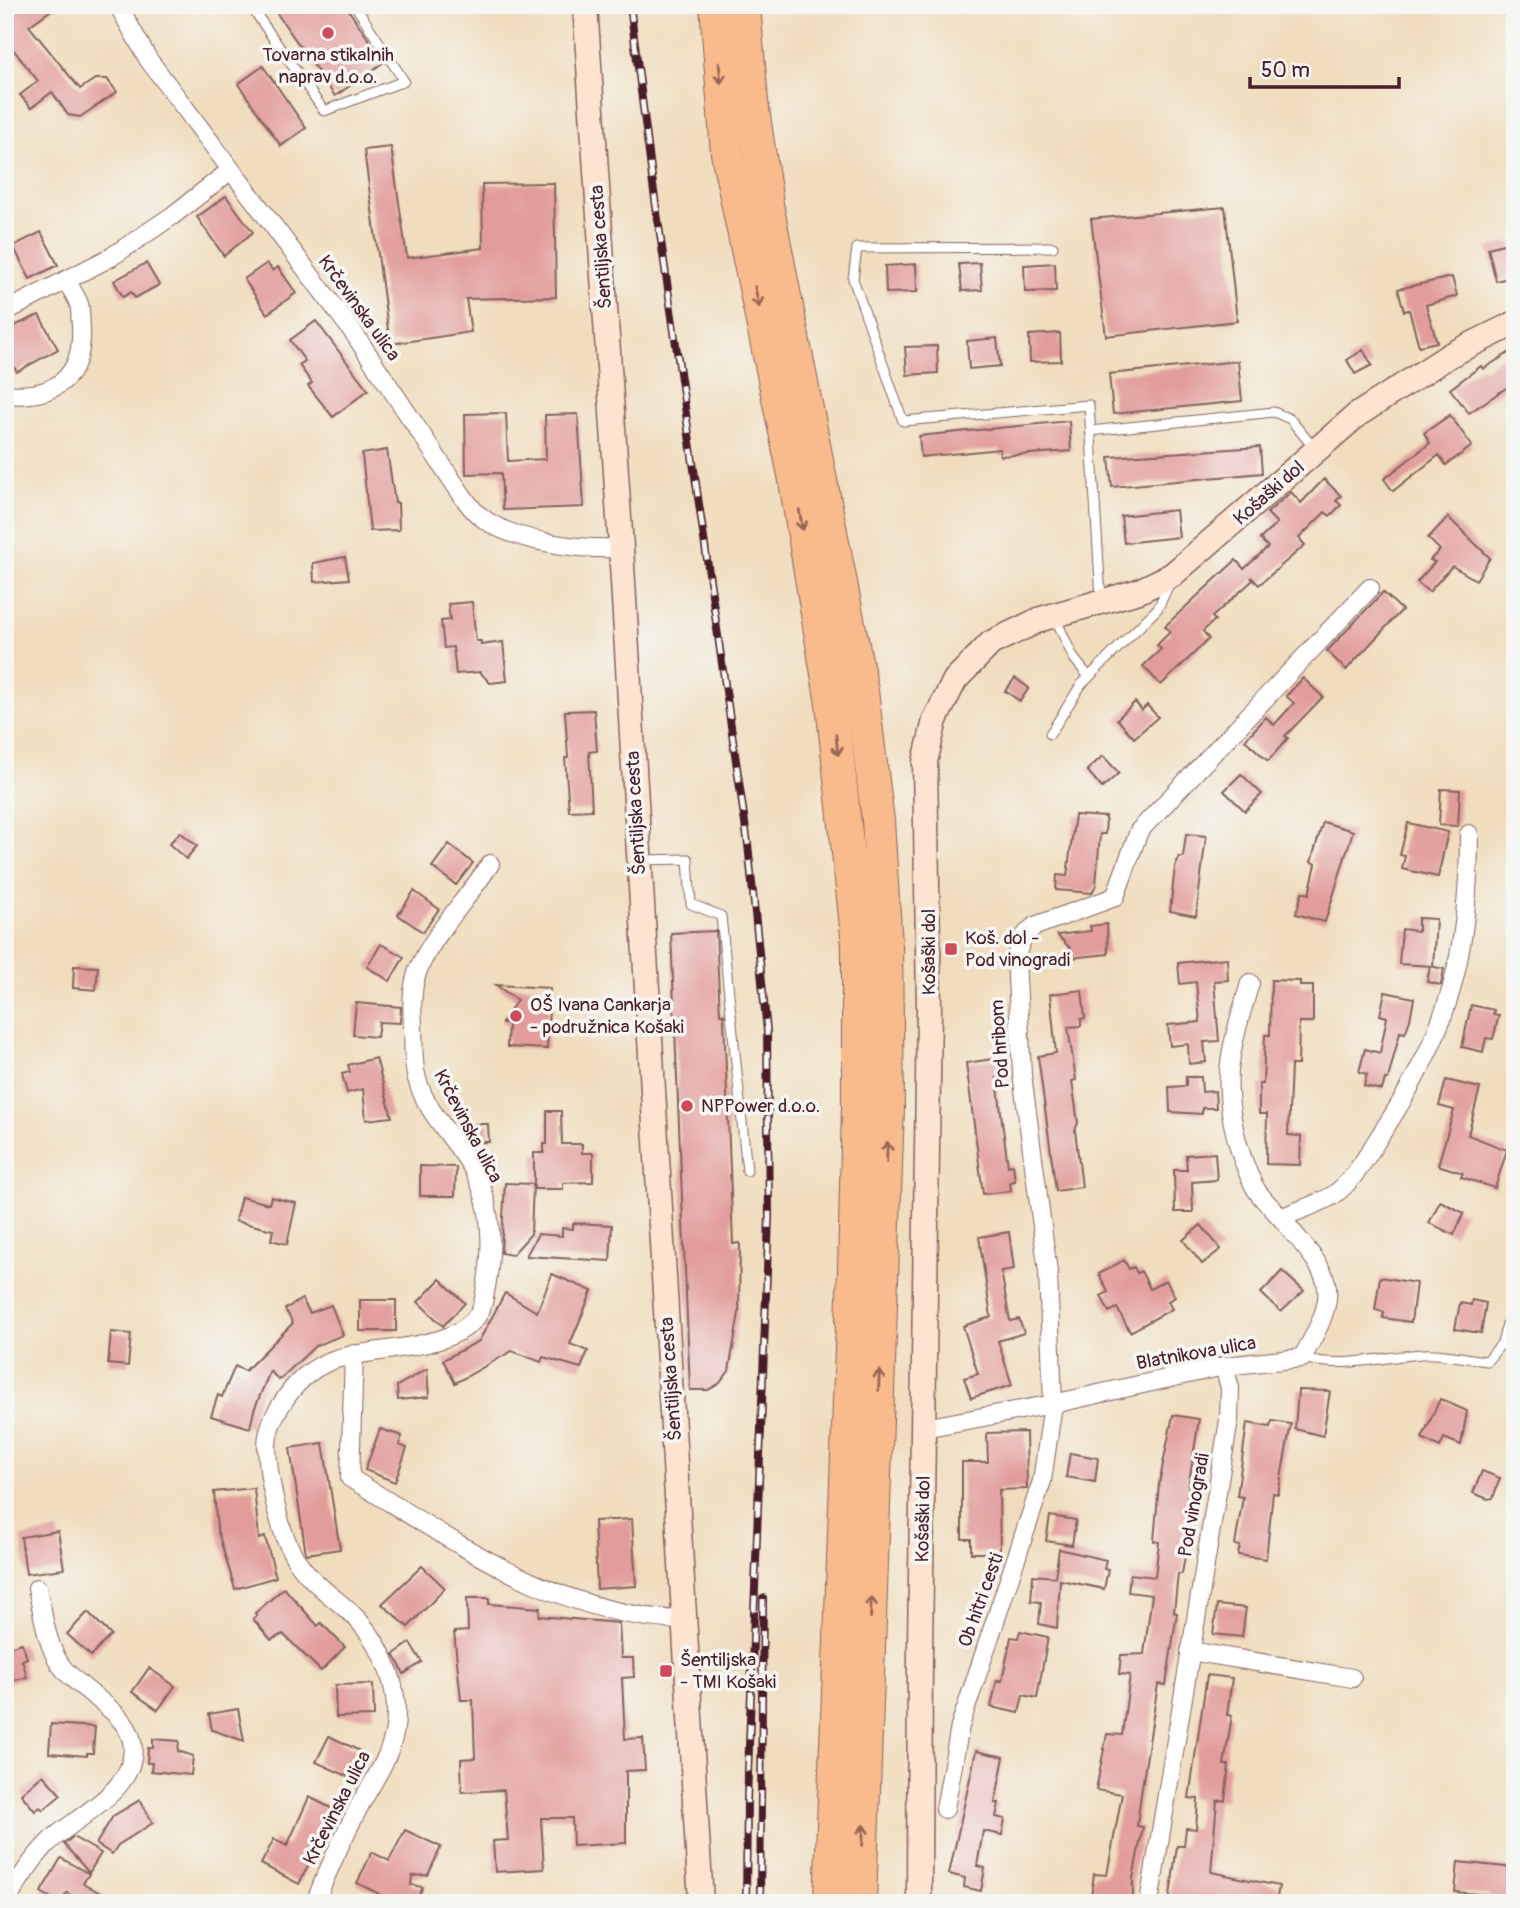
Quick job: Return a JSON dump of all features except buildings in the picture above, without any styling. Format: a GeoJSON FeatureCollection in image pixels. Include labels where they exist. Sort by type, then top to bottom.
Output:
{"type":"FeatureCollection","features":[{"type":"Feature","properties":{"kind":"highway"},"geometry":{"type":"LineString","coordinates":[[716,5],[727,153],[794,475],[832,704],[858,945],[859,1106],[830,1903]]}},
{"type":"Feature","properties":{"kind":"highway"},"geometry":{"type":"LineString","coordinates":[[744,5],[752,102],[766,204],[862,691],[878,821],[886,946],[888,1108],[860,1903]]}},
{"type":"Feature","properties":{"kind":"street","name":"Krčevinska ulica"},"geometry":{"type":"LineString","coordinates":[[118,5],[148,59],[353,332],[479,516],[499,528],[538,540],[601,549],[621,548]]}},
{"type":"Feature","properties":{"kind":"street","name":"Šentiljska cesta"},"geometry":{"type":"LineString","coordinates":[[585,5],[621,548],[701,1903]]}},
{"type":"Feature","properties":{"kind":"street"},"geometry":{"type":"LineString","coordinates":[[12,308],[111,257],[172,216],[231,170]]}},
{"type":"Feature","properties":{"kind":"street"},"geometry":{"type":"LineString","coordinates":[[5,394],[29,397],[46,392],[60,384],[79,360],[79,305],[66,280]]}},
{"type":"Feature","properties":{"kind":"street","name":"Košaški dol"},"geometry":{"type":"LineString","coordinates":[[919,1903],[929,1007],[925,762],[935,720],[955,680],[991,643],[1055,615],[1102,603],[1172,575],[1357,415],[1450,355],[1515,323]]}},
{"type":"Feature","properties":{"kind":"street","name":"Pod hribom"},"geometry":{"type":"LineString","coordinates":[[1053,1404],[1048,1272],[1022,1074],[1016,958],[1018,946],[1025,933],[1035,926],[1115,898],[1139,831],[1370,588]]}},
{"type":"Feature","properties":{"kind":"street"},"geometry":{"type":"LineString","coordinates":[[1281,1218],[1333,1195],[1350,1180],[1420,1074],[1433,1044],[1460,962],[1469,898],[1469,834]]}},
{"type":"Feature","properties":{"kind":"street","name":"Krčevinska ulica"},"geometry":{"type":"LineString","coordinates":[[316,1903],[328,1868],[388,1756],[395,1730],[395,1692],[386,1661],[358,1621],[315,1586],[293,1555],[279,1517],[267,1445],[271,1420],[306,1374],[331,1360],[446,1338],[468,1325],[481,1310],[493,1245],[482,1188],[467,1160],[435,1117],[417,1080],[411,999],[417,972],[432,942],[490,864]]}},
{"type":"Feature","properties":{"kind":"street"},"geometry":{"type":"LineString","coordinates":[[1250,983],[1230,1058],[1231,1104],[1240,1146],[1255,1188],[1325,1276],[1329,1294],[1323,1321],[1302,1358]]}},
{"type":"Feature","properties":{"kind":"street"},"geometry":{"type":"LineString","coordinates":[[354,1354],[351,1478],[516,1577],[553,1593],[652,1617],[686,1620]]}},
{"type":"Feature","properties":{"kind":"street","name":"Blatnikova ulica"},"geometry":{"type":"LineString","coordinates":[[924,1428],[1053,1404],[1224,1366],[1302,1358]]}},
{"type":"Feature","properties":{"kind":"street","name":"Pod vinogradi"},"geometry":{"type":"LineString","coordinates":[[1149,1903],[1229,1420],[1230,1388],[1224,1366]]}},
{"type":"Feature","properties":{"kind":"street","name":"Ob hitri cesti"},"geometry":{"type":"LineString","coordinates":[[944,1809],[960,1726],[986,1643],[1022,1548],[1042,1481],[1053,1404]]}},
{"type":"Feature","properties":{"kind":"street"},"geometry":{"type":"LineString","coordinates":[[6,1903],[24,1871],[48,1843],[117,1787],[131,1768],[134,1754],[132,1737],[122,1721],[61,1666],[52,1650],[37,1588]]}},
{"type":"Feature","properties":{"kind":"street"},"geometry":{"type":"LineString","coordinates":[[1190,1651],[1352,1678]]}},
{"type":"Feature","properties":{"kind":"lane"},"geometry":{"type":"LineString","coordinates":[[250,5],[324,111],[404,80],[355,5]]}},
{"type":"Feature","properties":{"kind":"lane"},"geometry":{"type":"LineString","coordinates":[[1054,247],[857,248],[853,279],[903,421],[1089,405],[1102,603]]}},
{"type":"Feature","properties":{"kind":"lane"},"geometry":{"type":"LineString","coordinates":[[1090,431],[1274,412],[1290,419],[1317,451]]}},
{"type":"Feature","properties":{"kind":"lane"},"geometry":{"type":"LineString","coordinates":[[1050,734],[1089,677],[1158,608],[1172,575]]}},
{"type":"Feature","properties":{"kind":"lane"},"geometry":{"type":"LineString","coordinates":[[1055,615],[1073,657],[1089,677]]}},
{"type":"Feature","properties":{"kind":"lane"},"geometry":{"type":"LineString","coordinates":[[639,860],[688,859],[691,904],[721,916],[747,1171]]}},
{"type":"Feature","properties":{"kind":"lane","name":"Blatnikova ulica"},"geometry":{"type":"LineString","coordinates":[[1302,1358],[1320,1363],[1381,1362],[1424,1353],[1487,1361],[1502,1343],[1515,1292]]}},
{"type":"Feature","properties":{"kind":"railway"},"geometry":{"type":"LineString","coordinates":[[630,5],[653,185],[748,844],[767,1031],[769,1217],[747,1799],[746,1903]]}},
{"type":"Feature","properties":{"kind":"railway"},"geometry":{"type":"LineString","coordinates":[[760,1903],[763,1598]]}},
{"type":"Feature","properties":{"kind":"place","name":"Tovarna stikalnih naprav d.o.o."},"geometry":{"type":"Point","coordinates":[328,33]}},
{"type":"Feature","properties":{"kind":"place","name":"Koš. dol - Pod vinogradi"},"geometry":{"type":"Point","coordinates":[951,949]}},
{"type":"Feature","properties":{"kind":"place","name":"OŠ Ivana Cankarja - podružnica Košaki"},"geometry":{"type":"Point","coordinates":[516,1016]}},
{"type":"Feature","properties":{"kind":"place","name":"NPPower d.o.o."},"geometry":{"type":"Point","coordinates":[687,1106]}},
{"type":"Feature","properties":{"kind":"place","name":"Šentiljska - TMI Košaki"},"geometry":{"type":"Point","coordinates":[666,1671]}}]}
